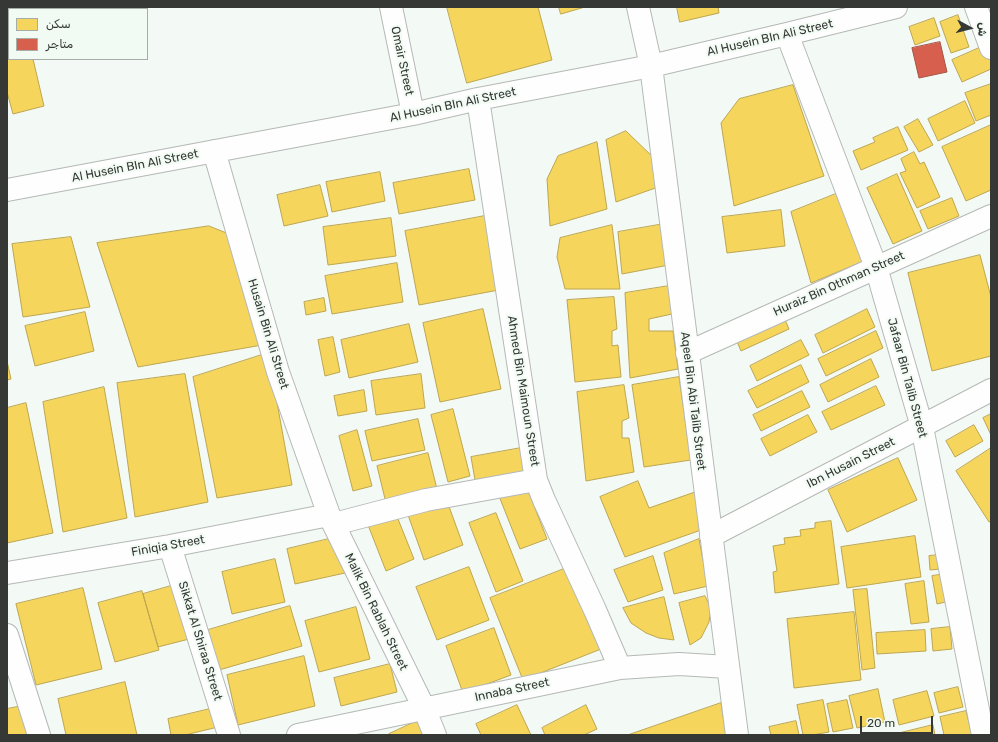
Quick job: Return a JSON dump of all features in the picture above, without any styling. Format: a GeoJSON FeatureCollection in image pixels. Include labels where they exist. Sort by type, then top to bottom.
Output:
{"type":"FeatureCollection","features":[{"type":"Feature","properties":{"kind":"street","name":"Omair Street"},"geometry":{"type":"LineString","coordinates":[[391,7],[413,114]]}},
{"type":"Feature","properties":{"kind":"street"},"geometry":{"type":"LineString","coordinates":[[638,7],[651,66]]}},
{"type":"Feature","properties":{"kind":"street","name":"Al Husein BIn Ali Street"},"geometry":{"type":"LineString","coordinates":[[7,190],[413,114],[478,99],[651,66],[896,7]]}},
{"type":"Feature","properties":{"kind":"street"},"geometry":{"type":"LineString","coordinates":[[976,7],[991,48]]}},
{"type":"Feature","properties":{"kind":"street","name":"Jafaar Bin Talib Street"},"geometry":{"type":"LineString","coordinates":[[787,34],[876,267],[922,427],[983,735]]}},
{"type":"Feature","properties":{"kind":"street","name":"Aqeel Bin Abi Talib Street"},"geometry":{"type":"LineString","coordinates":[[651,66],[737,735]]}},
{"type":"Feature","properties":{"kind":"street","name":"Ahmed Bin Maimoun Street"},"geometry":{"type":"LineString","coordinates":[[478,99],[536,480],[620,668]]}},
{"type":"Feature","properties":{"kind":"street","name":"Husain Bin Ali Street"},"geometry":{"type":"LineString","coordinates":[[214,151],[276,365],[332,520]]}},
{"type":"Feature","properties":{"kind":"street","name":"Huraiz Bin Othman Street"},"geometry":{"type":"LineString","coordinates":[[687,353],[991,216]]}},
{"type":"Feature","properties":{"kind":"street","name":"Ibn Husain Street"},"geometry":{"type":"LineString","coordinates":[[711,536],[991,390]]}},
{"type":"Feature","properties":{"kind":"street","name":"Finiqia Street"},"geometry":{"type":"LineString","coordinates":[[7,573],[332,520],[426,500],[536,480]]}},
{"type":"Feature","properties":{"kind":"street","name":"Malik Bin Rablah Street"},"geometry":{"type":"LineString","coordinates":[[332,520],[424,708],[435,735]]}},
{"type":"Feature","properties":{"kind":"street","name":"Sikkat Al Shiraa Street"},"geometry":{"type":"LineString","coordinates":[[170,546],[229,735]]}},
{"type":"Feature","properties":{"kind":"street"},"geometry":{"type":"LineString","coordinates":[[7,635],[39,735]]}},
{"type":"Feature","properties":{"kind":"street","name":"Innaba Street"},"geometry":{"type":"LineString","coordinates":[[298,735],[620,668],[678,664],[728,667]]}},
{"type":"Feature","properties":{"kind":"building: سكن"},"geometry":{"type":"Polygon","coordinates":[[[7,7],[19,7],[8,8],[8,60],[33,60],[44,106],[13,114],[7,92],[7,7]]]}},
{"type":"Feature","properties":{"kind":"building: سكن"},"geometry":{"type":"Polygon","coordinates":[[[447,7],[538,7],[552,60],[467,83],[447,7]]]}},
{"type":"Feature","properties":{"kind":"building: سكن"},"geometry":{"type":"Polygon","coordinates":[[[559,7],[585,7],[561,14],[559,7]]]}},
{"type":"Feature","properties":{"kind":"building: سكن"},"geometry":{"type":"Polygon","coordinates":[[[677,7],[718,7],[719,13],[680,22],[677,7]]]}},
{"type":"Feature","properties":{"kind":"building: سكن"},"geometry":{"type":"Polygon","coordinates":[[[958,15],[969,47],[951,53],[940,22],[958,15]]]}},
{"type":"Feature","properties":{"kind":"building: سكن"},"geometry":{"type":"Polygon","coordinates":[[[934,18],[940,36],[915,45],[909,27],[934,18]]]}},
{"type":"Feature","properties":{"kind":"building: سكن"},"geometry":{"type":"Polygon","coordinates":[[[988,44],[991,52],[991,69],[962,82],[952,60],[988,44]]]}},
{"type":"Feature","properties":{"kind":"building: سكن"},"geometry":{"type":"Polygon","coordinates":[[[991,84],[991,115],[976,121],[965,93],[991,84]]]}},
{"type":"Feature","properties":{"kind":"building: سكن"},"geometry":{"type":"Polygon","coordinates":[[[793,85],[824,176],[734,206],[721,123],[739,99],[793,85]]]}},
{"type":"Feature","properties":{"kind":"building: سكن"},"geometry":{"type":"Polygon","coordinates":[[[965,101],[975,123],[938,141],[928,119],[965,101]]]}},
{"type":"Feature","properties":{"kind":"building: سكن"},"geometry":{"type":"Polygon","coordinates":[[[918,119],[933,145],[919,152],[904,127],[918,119]]]}},
{"type":"Feature","properties":{"kind":"building: سكن"},"geometry":{"type":"Polygon","coordinates":[[[991,125],[991,190],[966,201],[942,147],[991,125]]]}},
{"type":"Feature","properties":{"kind":"building: سكن"},"geometry":{"type":"Polygon","coordinates":[[[898,127],[908,150],[861,170],[853,151],[875,142],[873,138],[898,127]]]}},
{"type":"Feature","properties":{"kind":"building: سكن"},"geometry":{"type":"Polygon","coordinates":[[[626,131],[657,161],[661,186],[616,202],[606,140],[626,131]]]}},
{"type":"Feature","properties":{"kind":"building: سكن"},"geometry":{"type":"Polygon","coordinates":[[[597,142],[607,209],[550,226],[547,179],[558,156],[597,142]]]}},
{"type":"Feature","properties":{"kind":"building: سكن"},"geometry":{"type":"Polygon","coordinates":[[[914,152],[920,164],[924,162],[940,197],[917,208],[900,173],[906,171],[901,159],[914,152]]]}},
{"type":"Feature","properties":{"kind":"building: سكن"},"geometry":{"type":"Polygon","coordinates":[[[469,169],[475,200],[399,214],[393,183],[469,169]]]}},
{"type":"Feature","properties":{"kind":"building: سكن"},"geometry":{"type":"Polygon","coordinates":[[[380,172],[385,201],[332,212],[326,182],[380,172]]]}},
{"type":"Feature","properties":{"kind":"building: سكن"},"geometry":{"type":"Polygon","coordinates":[[[897,174],[922,231],[893,244],[867,188],[897,174]]]}},
{"type":"Feature","properties":{"kind":"building: سكن"},"geometry":{"type":"Polygon","coordinates":[[[320,185],[328,216],[284,226],[277,195],[320,185]]]}},
{"type":"Feature","properties":{"kind":"building: سكن"},"geometry":{"type":"Polygon","coordinates":[[[843,191],[864,261],[811,283],[791,212],[843,191]]]}},
{"type":"Feature","properties":{"kind":"building: سكن"},"geometry":{"type":"Polygon","coordinates":[[[952,198],[959,216],[928,229],[920,211],[952,198]]]}},
{"type":"Feature","properties":{"kind":"building: سكن"},"geometry":{"type":"Polygon","coordinates":[[[781,210],[785,246],[727,253],[722,217],[781,210]]]}},
{"type":"Feature","properties":{"kind":"building: سكن"},"geometry":{"type":"Polygon","coordinates":[[[490,215],[504,289],[419,305],[405,231],[490,215]]]}},
{"type":"Feature","properties":{"kind":"building: سكن"},"geometry":{"type":"Polygon","coordinates":[[[391,218],[396,256],[328,265],[323,227],[391,218]]]}},
{"type":"Feature","properties":{"kind":"building: سكن"},"geometry":{"type":"Polygon","coordinates":[[[664,224],[669,265],[622,274],[618,232],[664,224]]]}},
{"type":"Feature","properties":{"kind":"building: سكن"},"geometry":{"type":"Polygon","coordinates":[[[612,225],[620,289],[565,289],[557,257],[560,238],[612,225]]]}},
{"type":"Feature","properties":{"kind":"building: سكن"},"geometry":{"type":"Polygon","coordinates":[[[209,226],[229,234],[262,345],[138,367],[97,243],[209,226]]]}},
{"type":"Feature","properties":{"kind":"building: سكن"},"geometry":{"type":"Polygon","coordinates":[[[71,237],[90,307],[23,317],[12,244],[71,237]]]}},
{"type":"Feature","properties":{"kind":"building: سكن"},"geometry":{"type":"Polygon","coordinates":[[[980,255],[991,297],[991,356],[932,371],[908,273],[980,255]]]}},
{"type":"Feature","properties":{"kind":"building: سكن"},"geometry":{"type":"Polygon","coordinates":[[[397,263],[403,302],[332,314],[325,276],[397,263]]]}},
{"type":"Feature","properties":{"kind":"building: سكن"},"geometry":{"type":"Polygon","coordinates":[[[669,286],[672,314],[649,319],[649,331],[673,331],[678,369],[630,378],[625,293],[669,286]]]}},
{"type":"Feature","properties":{"kind":"building: سكن"},"geometry":{"type":"Polygon","coordinates":[[[614,297],[617,329],[612,331],[612,346],[618,345],[621,377],[575,382],[567,300],[614,297]]]}},
{"type":"Feature","properties":{"kind":"building: سكن"},"geometry":{"type":"Polygon","coordinates":[[[324,298],[326,311],[306,315],[304,302],[324,298]]]}},
{"type":"Feature","properties":{"kind":"building: سكن"},"geometry":{"type":"Polygon","coordinates":[[[483,309],[501,389],[440,402],[423,323],[483,309]]]}},
{"type":"Feature","properties":{"kind":"building: سكن"},"geometry":{"type":"Polygon","coordinates":[[[867,309],[875,327],[823,353],[815,335],[867,309]]]}},
{"type":"Feature","properties":{"kind":"building: سكن"},"geometry":{"type":"Polygon","coordinates":[[[85,312],[94,351],[35,366],[25,326],[85,312]]]}},
{"type":"Feature","properties":{"kind":"building: سكن"},"geometry":{"type":"Polygon","coordinates":[[[783,315],[789,329],[741,351],[735,337],[783,315]]]}},
{"type":"Feature","properties":{"kind":"building: سكن"},"geometry":{"type":"Polygon","coordinates":[[[409,324],[418,362],[349,378],[341,340],[409,324]]]}},
{"type":"Feature","properties":{"kind":"building: سكن"},"geometry":{"type":"Polygon","coordinates":[[[876,331],[883,348],[826,376],[818,359],[876,331]]]}},
{"type":"Feature","properties":{"kind":"building: سكن"},"geometry":{"type":"Polygon","coordinates":[[[333,337],[340,372],[325,376],[318,340],[333,337]]]}},
{"type":"Feature","properties":{"kind":"building: سكن"},"geometry":{"type":"Polygon","coordinates":[[[801,340],[809,355],[757,381],[750,366],[801,340]]]}},
{"type":"Feature","properties":{"kind":"building: سكن"},"geometry":{"type":"Polygon","coordinates":[[[268,353],[292,485],[217,498],[193,377],[268,353]]]}},
{"type":"Feature","properties":{"kind":"building: سكن"},"geometry":{"type":"Polygon","coordinates":[[[871,359],[879,377],[828,402],[820,385],[871,359]]]}},
{"type":"Feature","properties":{"kind":"building: سكن"},"geometry":{"type":"Polygon","coordinates":[[[7,361],[11,379],[7,380],[7,361]]]}},
{"type":"Feature","properties":{"kind":"building: سكن"},"geometry":{"type":"Polygon","coordinates":[[[801,365],[809,382],[757,408],[748,391],[801,365]]]}},
{"type":"Feature","properties":{"kind":"building: سكن"},"geometry":{"type":"Polygon","coordinates":[[[185,374],[208,502],[135,517],[117,383],[185,374]]]}},
{"type":"Feature","properties":{"kind":"building: سكن"},"geometry":{"type":"Polygon","coordinates":[[[421,374],[425,408],[376,415],[371,381],[421,374]]]}},
{"type":"Feature","properties":{"kind":"building: سكن"},"geometry":{"type":"Polygon","coordinates":[[[679,377],[691,460],[644,467],[632,385],[679,377]]]}},
{"type":"Feature","properties":{"kind":"building: سكن"},"geometry":{"type":"Polygon","coordinates":[[[624,385],[629,418],[622,421],[622,438],[629,438],[634,472],[586,481],[577,392],[624,385]]]}},
{"type":"Feature","properties":{"kind":"building: سكن"},"geometry":{"type":"Polygon","coordinates":[[[876,386],[885,405],[831,430],[822,412],[876,386]]]}},
{"type":"Feature","properties":{"kind":"building: سكن"},"geometry":{"type":"Polygon","coordinates":[[[104,387],[127,518],[63,532],[43,402],[104,387]]]}},
{"type":"Feature","properties":{"kind":"building: سكن"},"geometry":{"type":"Polygon","coordinates":[[[364,390],[367,411],[338,416],[334,396],[364,390]]]}},
{"type":"Feature","properties":{"kind":"building: سكن"},"geometry":{"type":"Polygon","coordinates":[[[802,391],[810,407],[761,431],[753,415],[802,391]]]}},
{"type":"Feature","properties":{"kind":"building: سكن"},"geometry":{"type":"Polygon","coordinates":[[[26,403],[53,533],[7,543],[7,408],[26,403]]]}},
{"type":"Feature","properties":{"kind":"building: سكن"},"geometry":{"type":"Polygon","coordinates":[[[453,409],[470,476],[448,482],[431,415],[453,409]]]}},
{"type":"Feature","properties":{"kind":"building: سكن"},"geometry":{"type":"Polygon","coordinates":[[[991,414],[991,435],[983,418],[991,414]]]}},
{"type":"Feature","properties":{"kind":"building: سكن"},"geometry":{"type":"Polygon","coordinates":[[[808,415],[817,432],[770,456],[761,439],[808,415]]]}},
{"type":"Feature","properties":{"kind":"building: سكن"},"geometry":{"type":"Polygon","coordinates":[[[418,419],[425,450],[372,461],[365,431],[418,419]]]}},
{"type":"Feature","properties":{"kind":"building: سكن"},"geometry":{"type":"Polygon","coordinates":[[[974,425],[983,441],[955,457],[946,441],[974,425]]]}},
{"type":"Feature","properties":{"kind":"building: سكن"},"geometry":{"type":"Polygon","coordinates":[[[357,430],[372,486],[353,491],[339,436],[357,430]]]}},
{"type":"Feature","properties":{"kind":"building: سكن"},"geometry":{"type":"Polygon","coordinates":[[[521,448],[526,471],[475,480],[471,457],[521,448]]]}},
{"type":"Feature","properties":{"kind":"building: سكن"},"geometry":{"type":"Polygon","coordinates":[[[991,448],[991,521],[989,522],[956,471],[991,448]]]}},
{"type":"Feature","properties":{"kind":"building: سكن"},"geometry":{"type":"Polygon","coordinates":[[[428,453],[437,489],[386,503],[377,466],[428,453]]]}},
{"type":"Feature","properties":{"kind":"building: سكن"},"geometry":{"type":"Polygon","coordinates":[[[898,458],[917,500],[847,532],[828,490],[898,458]]]}},
{"type":"Feature","properties":{"kind":"building: سكن"},"geometry":{"type":"Polygon","coordinates":[[[638,481],[649,508],[695,492],[701,530],[625,557],[600,497],[638,481]]]}},
{"type":"Feature","properties":{"kind":"building: سكن"},"geometry":{"type":"Polygon","coordinates":[[[526,485],[547,539],[520,549],[499,496],[526,485]]]}},
{"type":"Feature","properties":{"kind":"building: سكن"},"geometry":{"type":"Polygon","coordinates":[[[447,501],[463,545],[424,560],[408,515],[447,501]]]}},
{"type":"Feature","properties":{"kind":"building: سكن"},"geometry":{"type":"Polygon","coordinates":[[[496,513],[523,581],[496,592],[469,523],[496,513]]]}},
{"type":"Feature","properties":{"kind":"building: سكن"},"geometry":{"type":"Polygon","coordinates":[[[396,514],[414,559],[386,571],[368,525],[396,514]]]}},
{"type":"Feature","properties":{"kind":"building: سكن"},"geometry":{"type":"Polygon","coordinates":[[[831,521],[839,584],[775,593],[773,572],[777,571],[773,546],[785,544],[784,538],[801,536],[800,530],[815,528],[815,523],[831,521]]]}},
{"type":"Feature","properties":{"kind":"building: سكن"},"geometry":{"type":"Polygon","coordinates":[[[915,536],[921,577],[847,588],[841,547],[915,536]]]}},
{"type":"Feature","properties":{"kind":"building: سكن"},"geometry":{"type":"Polygon","coordinates":[[[337,537],[345,573],[295,584],[287,549],[337,537]]]}},
{"type":"Feature","properties":{"kind":"building: سكن"},"geometry":{"type":"Polygon","coordinates":[[[699,539],[708,586],[674,594],[664,553],[699,539]]]}},
{"type":"Feature","properties":{"kind":"building: سكن"},"geometry":{"type":"Polygon","coordinates":[[[939,555],[940,569],[930,570],[929,556],[939,555]]]}},
{"type":"Feature","properties":{"kind":"building: سكن"},"geometry":{"type":"Polygon","coordinates":[[[653,556],[663,590],[628,602],[614,570],[653,556]]]}},
{"type":"Feature","properties":{"kind":"building: سكن"},"geometry":{"type":"Polygon","coordinates":[[[275,559],[285,602],[232,614],[222,572],[275,559]]]}},
{"type":"Feature","properties":{"kind":"building: سكن"},"geometry":{"type":"Polygon","coordinates":[[[469,567],[489,620],[437,640],[416,587],[469,567]]]}},
{"type":"Feature","properties":{"kind":"building: سكن"},"geometry":{"type":"Polygon","coordinates":[[[569,567],[601,649],[523,680],[490,598],[569,567]]]}},
{"type":"Feature","properties":{"kind":"building: سكن"},"geometry":{"type":"Polygon","coordinates":[[[945,574],[950,601],[937,604],[932,576],[945,574]]]}},
{"type":"Feature","properties":{"kind":"building: سكن"},"geometry":{"type":"Polygon","coordinates":[[[924,581],[929,622],[911,624],[905,584],[924,581]]]}},
{"type":"Feature","properties":{"kind":"building: سكن"},"geometry":{"type":"Polygon","coordinates":[[[178,584],[193,638],[158,647],[143,594],[178,584]]]}},
{"type":"Feature","properties":{"kind":"building: سكن"},"geometry":{"type":"Polygon","coordinates":[[[83,588],[102,669],[36,685],[16,604],[83,588]]]}},
{"type":"Feature","properties":{"kind":"building: سكن"},"geometry":{"type":"Polygon","coordinates":[[[867,589],[875,668],[862,670],[853,590],[867,589]]]}},
{"type":"Feature","properties":{"kind":"building: سكن"},"geometry":{"type":"Polygon","coordinates":[[[142,591],[159,650],[115,662],[98,603],[142,591]]]}},
{"type":"Feature","properties":{"kind":"building: سكن"},"geometry":{"type":"Polygon","coordinates":[[[705,596],[711,608],[709,622],[701,638],[690,645],[679,603],[705,596]]]}},
{"type":"Feature","properties":{"kind":"building: سكن"},"geometry":{"type":"Polygon","coordinates":[[[664,597],[674,640],[659,638],[646,633],[631,623],[623,608],[664,597]]]}},
{"type":"Feature","properties":{"kind":"building: سكن"},"geometry":{"type":"Polygon","coordinates":[[[290,606],[302,646],[219,670],[208,630],[290,606]]]}},
{"type":"Feature","properties":{"kind":"building: سكن"},"geometry":{"type":"Polygon","coordinates":[[[356,607],[370,659],[319,672],[305,621],[356,607]]]}},
{"type":"Feature","properties":{"kind":"building: سكن"},"geometry":{"type":"Polygon","coordinates":[[[854,612],[861,680],[794,688],[787,619],[854,612]]]}},
{"type":"Feature","properties":{"kind":"building: سكن"},"geometry":{"type":"Polygon","coordinates":[[[950,627],[952,649],[933,651],[931,629],[950,627]]]}},
{"type":"Feature","properties":{"kind":"building: سكن"},"geometry":{"type":"Polygon","coordinates":[[[494,628],[511,675],[463,693],[446,646],[494,628]]]}},
{"type":"Feature","properties":{"kind":"building: سكن"},"geometry":{"type":"Polygon","coordinates":[[[925,630],[926,651],[877,654],[876,633],[925,630]]]}},
{"type":"Feature","properties":{"kind":"building: سكن"},"geometry":{"type":"Polygon","coordinates":[[[304,656],[315,706],[238,725],[227,675],[304,656]]]}},
{"type":"Feature","properties":{"kind":"building: سكن"},"geometry":{"type":"Polygon","coordinates":[[[390,664],[397,692],[341,706],[334,678],[390,664]]]}},
{"type":"Feature","properties":{"kind":"building: سكن"},"geometry":{"type":"Polygon","coordinates":[[[125,682],[137,735],[66,735],[58,699],[125,682]]]}},
{"type":"Feature","properties":{"kind":"building: سكن"},"geometry":{"type":"Polygon","coordinates":[[[958,687],[963,707],[939,713],[934,693],[958,687]]]}},
{"type":"Feature","properties":{"kind":"building: سكن"},"geometry":{"type":"Polygon","coordinates":[[[878,689],[885,722],[857,728],[849,696],[878,689]]]}},
{"type":"Feature","properties":{"kind":"building: سكن"},"geometry":{"type":"Polygon","coordinates":[[[927,691],[934,716],[899,725],[893,700],[927,691]]]}},
{"type":"Feature","properties":{"kind":"building: سكن"},"geometry":{"type":"Polygon","coordinates":[[[823,700],[829,732],[803,735],[797,705],[823,700]]]}},
{"type":"Feature","properties":{"kind":"building: سكن"},"geometry":{"type":"Polygon","coordinates":[[[847,700],[853,728],[833,732],[827,704],[847,700]]]}},
{"type":"Feature","properties":{"kind":"building: سكن"},"geometry":{"type":"Polygon","coordinates":[[[721,703],[726,735],[628,735],[721,703]]]}},
{"type":"Feature","properties":{"kind":"building: سكن"},"geometry":{"type":"Polygon","coordinates":[[[27,705],[33,735],[7,735],[7,709],[27,705]]]}},
{"type":"Feature","properties":{"kind":"building: سكن"},"geometry":{"type":"Polygon","coordinates":[[[517,705],[531,735],[481,735],[476,724],[517,705]]]}},
{"type":"Feature","properties":{"kind":"building: سكن"},"geometry":{"type":"Polygon","coordinates":[[[586,705],[597,729],[584,735],[545,735],[542,728],[586,705]]]}},
{"type":"Feature","properties":{"kind":"building: سكن"},"geometry":{"type":"Polygon","coordinates":[[[214,708],[218,727],[185,735],[171,735],[168,719],[214,708]]]}},
{"type":"Feature","properties":{"kind":"building: سكن"},"geometry":{"type":"Polygon","coordinates":[[[966,711],[972,735],[944,735],[940,717],[966,711]]]}},
{"type":"Feature","properties":{"kind":"building: سكن"},"geometry":{"type":"Polygon","coordinates":[[[417,721],[424,735],[389,734],[417,721]]]}},
{"type":"Feature","properties":{"kind":"building: سكن"},"geometry":{"type":"Polygon","coordinates":[[[796,721],[799,735],[771,735],[769,727],[796,721]]]}},
{"type":"Feature","properties":{"kind":"building: سكن"},"geometry":{"type":"Polygon","coordinates":[[[933,725],[935,735],[891,735],[933,725]]]}},
{"type":"Feature","properties":{"kind":"building: متاجر"},"geometry":{"type":"Polygon","coordinates":[[[940,42],[947,72],[919,78],[912,48],[940,42]]]}}]}
